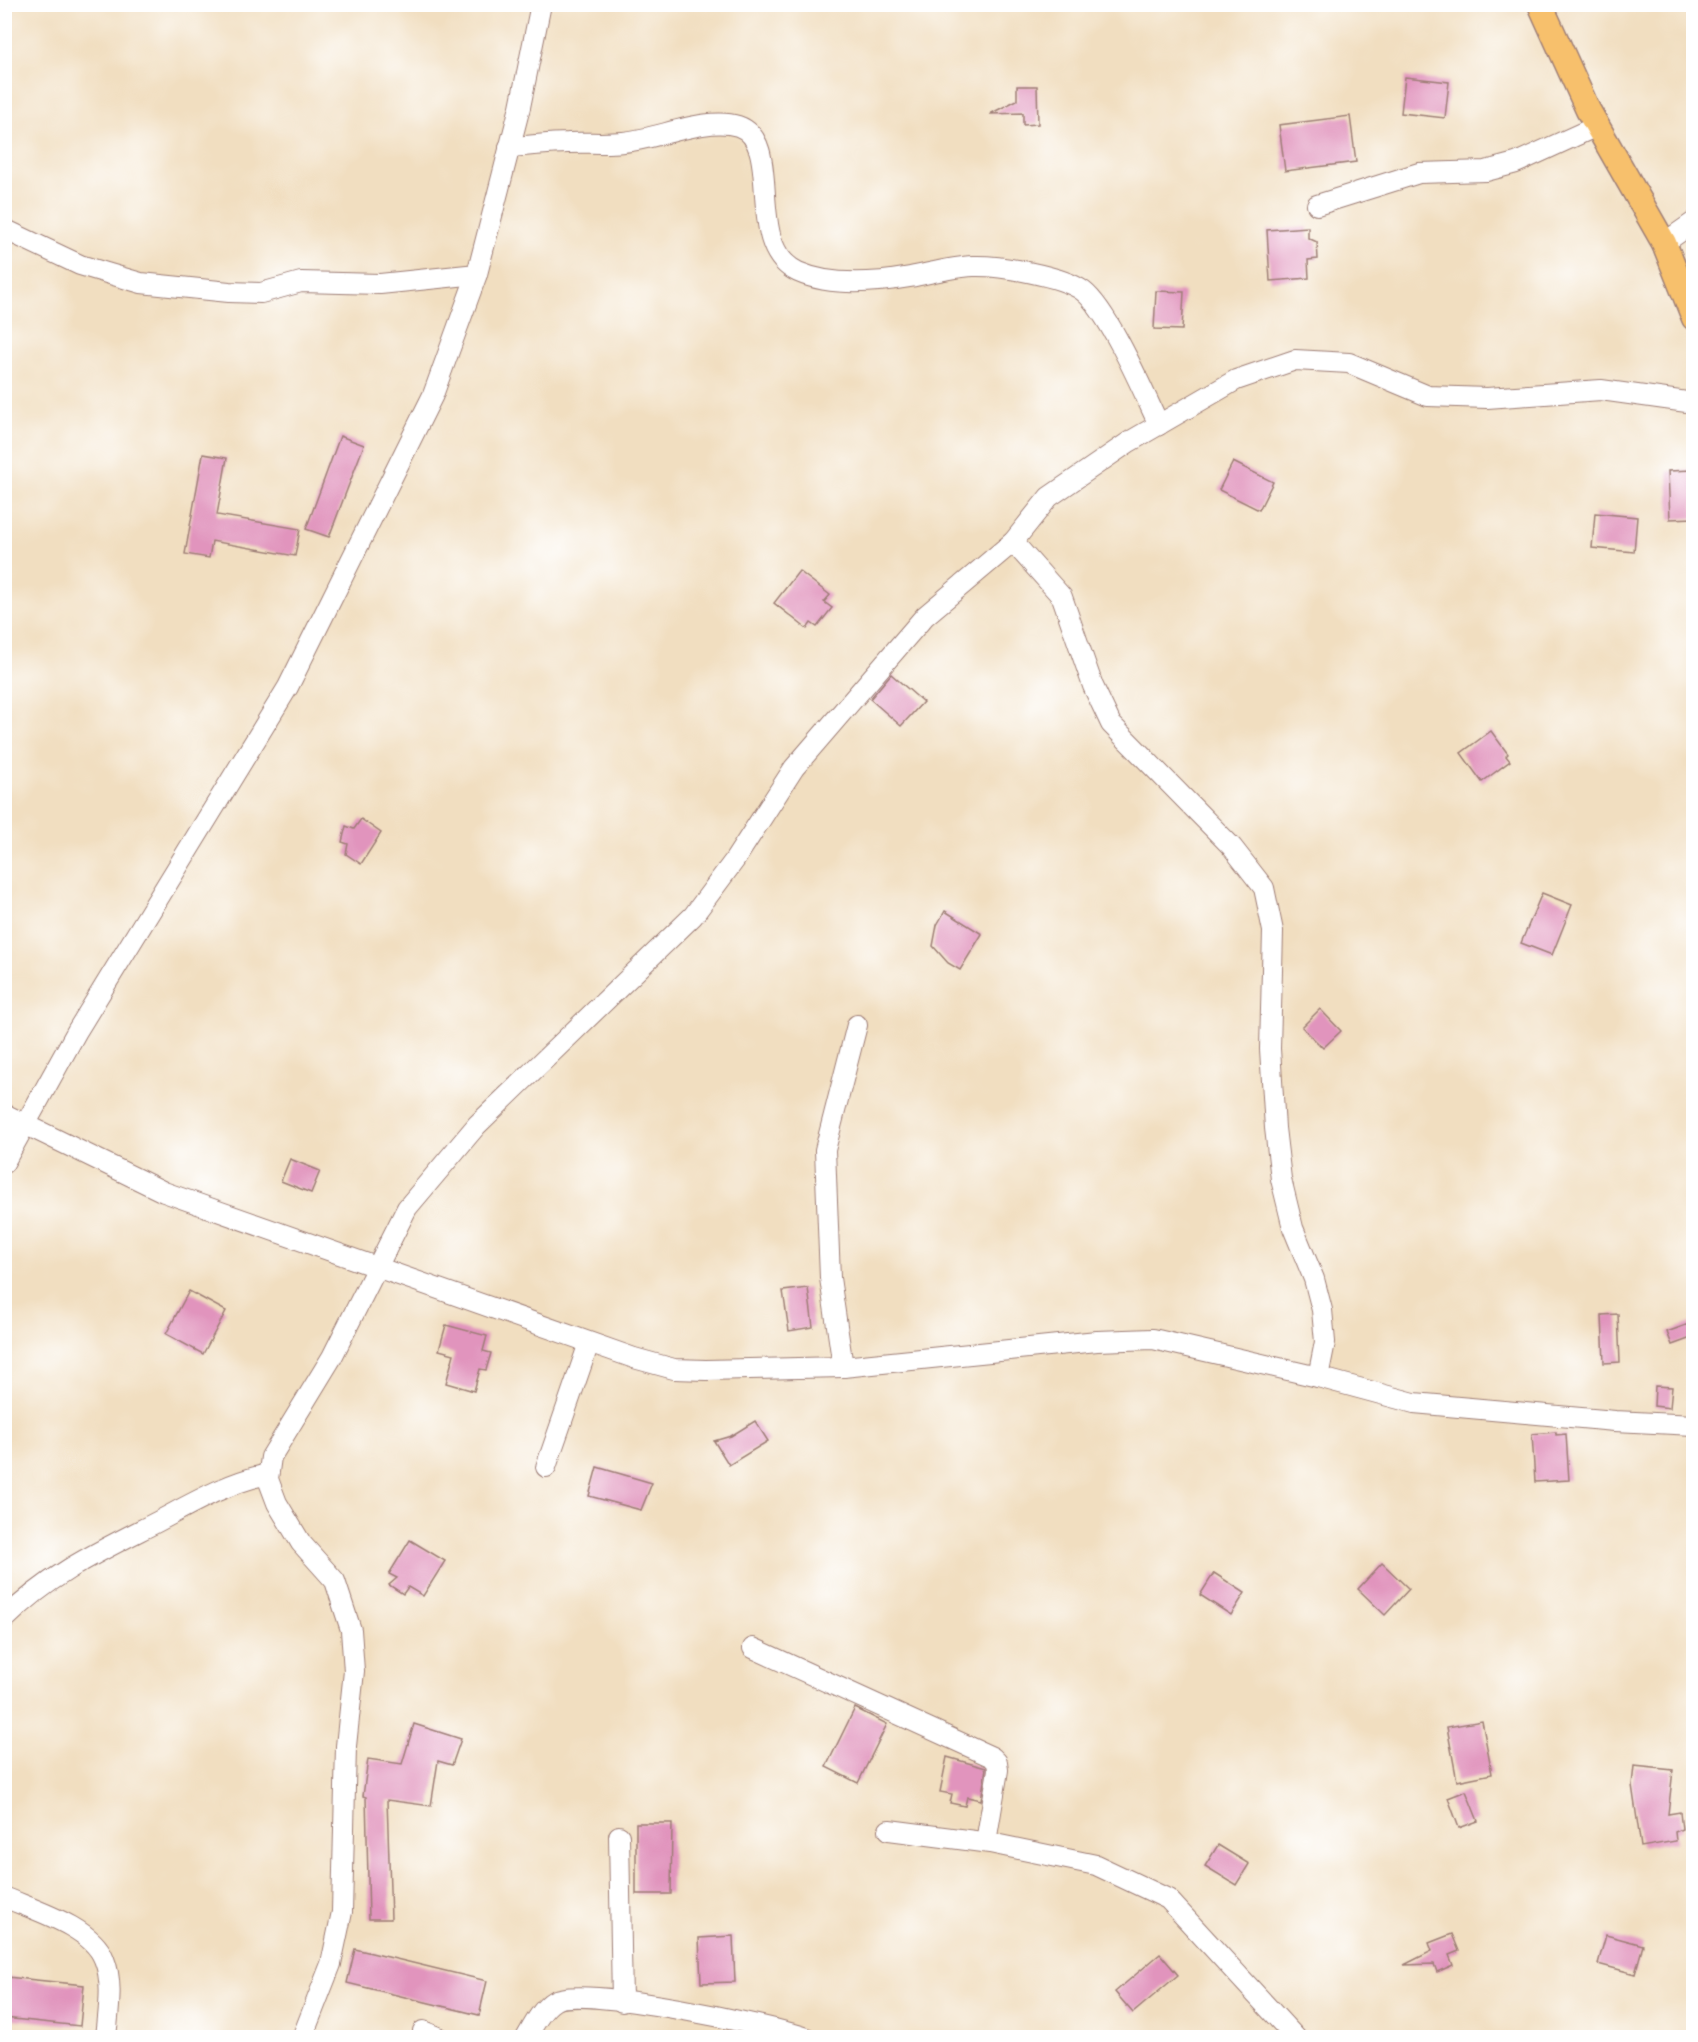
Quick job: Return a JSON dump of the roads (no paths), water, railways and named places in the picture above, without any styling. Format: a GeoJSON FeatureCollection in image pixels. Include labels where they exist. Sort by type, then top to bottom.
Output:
{"type":"FeatureCollection","features":[{"type":"Feature","properties":{"kind":"main road"},"geometry":{"type":"LineString","coordinates":[[1540,4],[1597,126],[1664,243],[1694,318]]}},
{"type":"Feature","properties":{"kind":"street"},"geometry":{"type":"LineString","coordinates":[[4,1163],[83,1021],[288,687],[434,395],[477,274],[510,147],[541,4]]}},
{"type":"Feature","properties":{"kind":"street"},"geometry":{"type":"LineString","coordinates":[[510,147],[651,139],[704,124],[724,123],[740,127],[754,135],[761,154],[764,201],[771,240],[781,259],[798,272],[826,279],[879,282],[973,266],[999,268],[1065,283],[1083,291],[1104,317],[1159,425]]}},
{"type":"Feature","properties":{"kind":"street"},"geometry":{"type":"LineString","coordinates":[[1317,205],[1419,173],[1486,171],[1516,163],[1597,126]]}},
{"type":"Feature","properties":{"kind":"street"},"geometry":{"type":"LineString","coordinates":[[1664,243],[1694,222]]}},
{"type":"Feature","properties":{"kind":"street"},"geometry":{"type":"LineString","coordinates":[[4,229],[80,265],[141,283],[218,291],[261,293],[301,282],[380,284],[477,274]]}},
{"type":"Feature","properties":{"kind":"street"},"geometry":{"type":"LineString","coordinates":[[302,2037],[331,1964],[342,1912],[346,1746],[354,1671],[351,1630],[335,1581],[301,1543],[277,1503],[268,1474],[271,1457],[332,1357],[407,1208],[477,1125],[693,916],[734,861],[794,768],[925,616],[1013,542],[1048,497],[1159,425],[1236,380],[1295,360],[1349,363],[1428,396],[1486,398],[1600,390],[1694,403]]}},
{"type":"Feature","properties":{"kind":"street"},"geometry":{"type":"LineString","coordinates":[[1013,542],[1062,597],[1093,686],[1111,724],[1232,847],[1264,888],[1273,931],[1270,1049],[1277,1148],[1281,1179],[1293,1228],[1314,1279],[1322,1310],[1325,1342],[1318,1377]]}},
{"type":"Feature","properties":{"kind":"street"},"geometry":{"type":"LineString","coordinates":[[843,1366],[830,1278],[825,1150],[857,1025]]}},
{"type":"Feature","properties":{"kind":"street"},"geometry":{"type":"LineString","coordinates":[[4,1114],[164,1191],[375,1269],[674,1369],[843,1366],[1096,1341],[1153,1339],[1318,1377],[1414,1403],[1615,1421],[1694,1425]]}},
{"type":"Feature","properties":{"kind":"street"},"geometry":{"type":"LineString","coordinates":[[546,1467],[589,1342]]}},
{"type":"Feature","properties":{"kind":"street"},"geometry":{"type":"LineString","coordinates":[[4,1620],[36,1589],[101,1549],[211,1492],[241,1480],[268,1474]]}},
{"type":"Feature","properties":{"kind":"street"},"geometry":{"type":"LineString","coordinates":[[753,1648],[992,1757],[997,1762],[998,1770],[986,1842]]}},
{"type":"Feature","properties":{"kind":"street"},"geometry":{"type":"LineString","coordinates":[[889,1830],[986,1842],[1096,1865],[1168,1899],[1296,2037]]}},
{"type":"Feature","properties":{"kind":"street"},"geometry":{"type":"LineString","coordinates":[[619,1836],[622,2002]]}},
{"type":"Feature","properties":{"kind":"street"},"geometry":{"type":"LineString","coordinates":[[4,1897],[73,1928],[99,1949],[108,1975],[106,2037]]}},
{"type":"Feature","properties":{"kind":"street"},"geometry":{"type":"LineString","coordinates":[[526,2037],[554,2001],[574,1996],[729,2018],[807,2037]]}}]}
